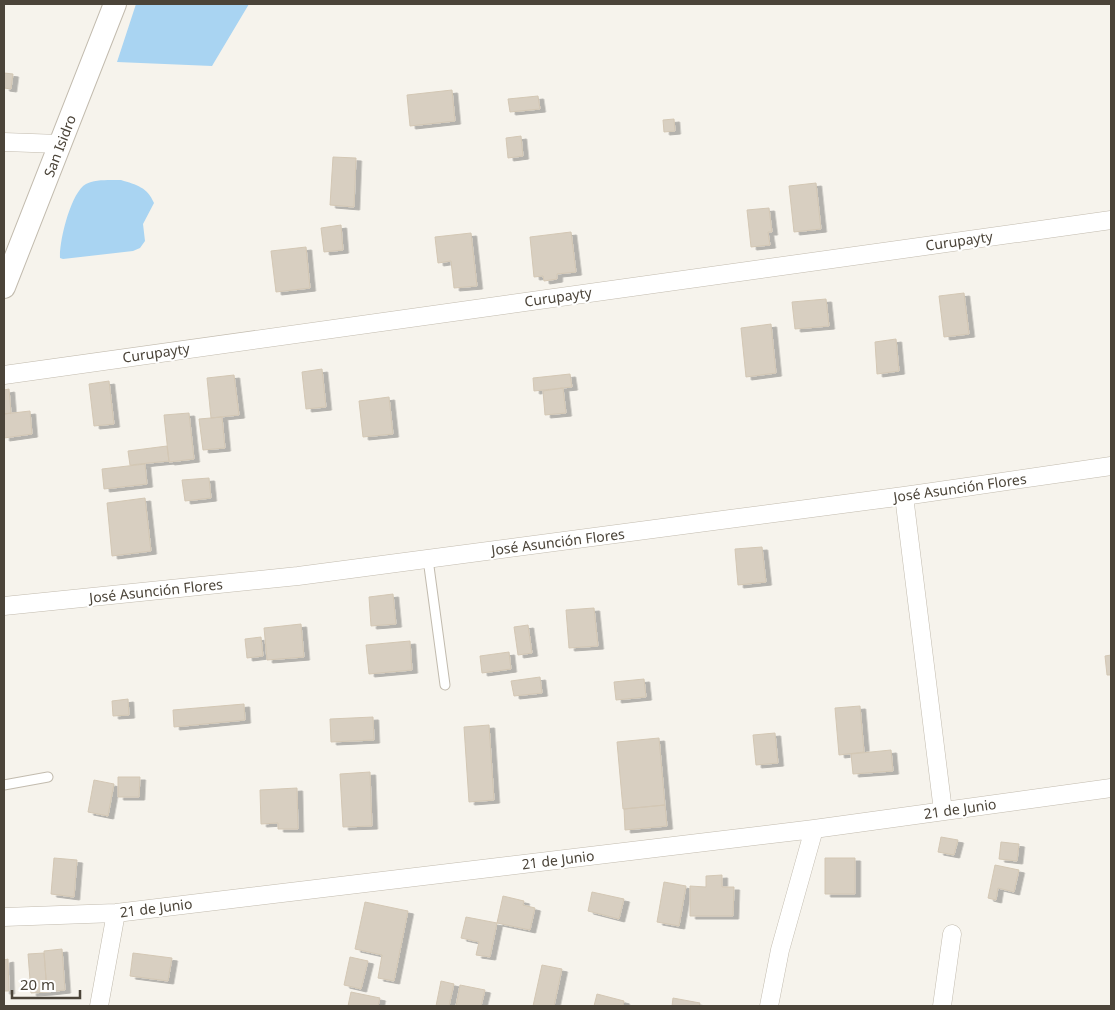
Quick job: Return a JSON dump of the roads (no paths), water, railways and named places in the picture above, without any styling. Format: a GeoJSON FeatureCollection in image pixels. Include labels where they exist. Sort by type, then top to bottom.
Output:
{"type":"FeatureCollection","features":[{"type":"Feature","properties":{"kind":"street","name":"San Isidro"},"geometry":{"type":"LineString","coordinates":[[4,287],[115,4]]}},
{"type":"Feature","properties":{"kind":"street"},"geometry":{"type":"LineString","coordinates":[[4,142],[60,144]]}},
{"type":"Feature","properties":{"kind":"street","name":"Curupayty"},"geometry":{"type":"LineString","coordinates":[[4,375],[1111,220]]}},
{"type":"Feature","properties":{"kind":"street","name":"José Asunción Flores"},"geometry":{"type":"LineString","coordinates":[[4,606],[298,576],[904,496],[1111,466]]}},
{"type":"Feature","properties":{"kind":"street"},"geometry":{"type":"LineString","coordinates":[[904,496],[943,811]]}},
{"type":"Feature","properties":{"kind":"street","name":"21 de Junio"},"geometry":{"type":"LineString","coordinates":[[4,917],[116,913],[814,829],[1111,788]]}},
{"type":"Feature","properties":{"kind":"street"},"geometry":{"type":"LineString","coordinates":[[769,1006],[780,950],[814,829]]}},
{"type":"Feature","properties":{"kind":"street"},"geometry":{"type":"LineString","coordinates":[[99,1006],[116,913]]}},
{"type":"Feature","properties":{"kind":"street"},"geometry":{"type":"LineString","coordinates":[[942,1006],[952,934]]}},
{"type":"Feature","properties":{"kind":"lane"},"geometry":{"type":"LineString","coordinates":[[428,559],[445,685]]}},
{"type":"Feature","properties":{"kind":"lane"},"geometry":{"type":"LineString","coordinates":[[4,785],[48,776]]}},
{"type":"Feature","properties":{"kind":"water"},"geometry":{"type":"Polygon","coordinates":[[[136,4],[249,4],[212,66],[117,62],[136,4]]]}},
{"type":"Feature","properties":{"kind":"water"},"geometry":{"type":"Polygon","coordinates":[[[121,180],[137,185],[145,190],[154,203],[143,224],[145,241],[140,248],[133,251],[60,258],[67,218],[75,197],[81,189],[93,181],[121,180]]]}}]}
